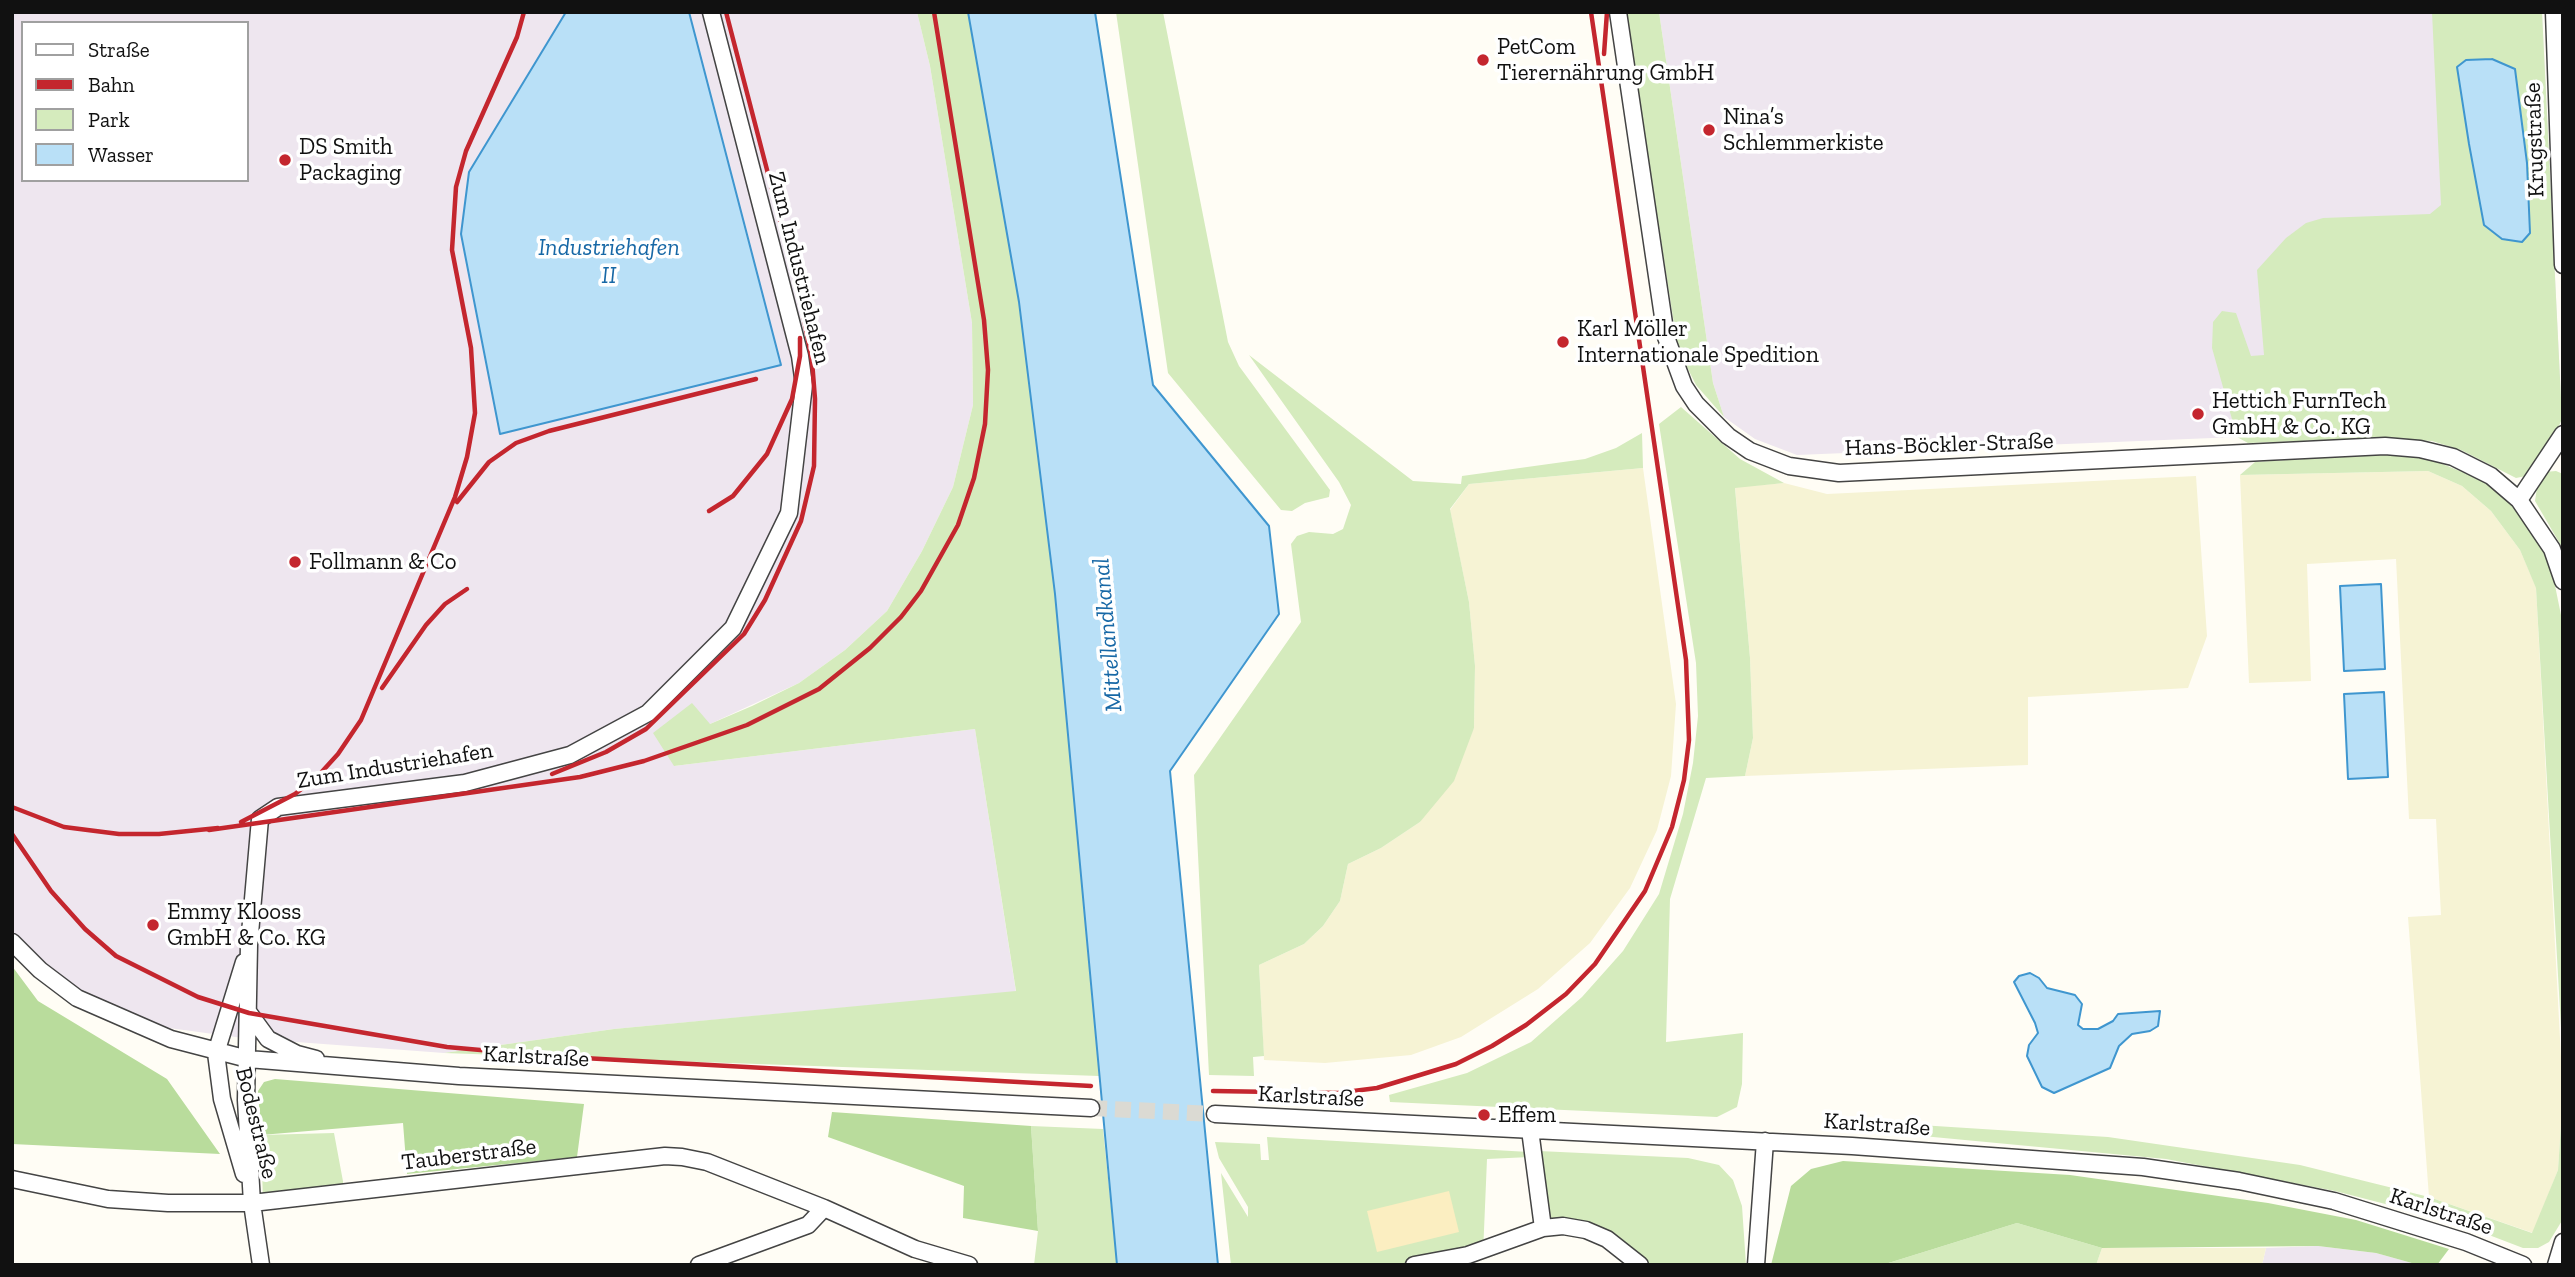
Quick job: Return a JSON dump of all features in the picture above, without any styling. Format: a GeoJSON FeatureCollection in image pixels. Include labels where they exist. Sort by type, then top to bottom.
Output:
{"type":"FeatureCollection","features":[{"type":"Feature","properties":{"kind":"street","name":"Zum Industriehafen"},"geometry":{"type":"LineString","coordinates":[[248,1059],[249,945],[260,819],[278,807],[465,783],[570,755],[648,713],[733,628],[789,513],[804,385],[800,356],[711,12]]}},
{"type":"Feature","properties":{"kind":"street","name":"Hans-Böckler-Straße"},"geometry":{"type":"LineString","coordinates":[[1618,12],[1666,338],[1684,386],[1696,404],[1728,436],[1751,451],[1789,466],[1839,473],[2385,446],[2420,449],[2453,457],[2491,477],[2519,500],[2552,549],[2563,582]]}},
{"type":"Feature","properties":{"kind":"street","name":"Krugstraße"},"geometry":{"type":"LineString","coordinates":[[2554,12],[2563,265]]}},
{"type":"Feature","properties":{"kind":"street"},"geometry":{"type":"LineString","coordinates":[[2519,500],[2563,434]]}},
{"type":"Feature","properties":{"kind":"street","name":"Karlstraße"},"geometry":{"type":"LineString","coordinates":[[12,942],[40,970],[77,998],[145,1030],[216,1053],[248,1059],[353,1069],[1091,1108]]}},
{"type":"Feature","properties":{"kind":"street","name":"Zum Industriehafen"},"geometry":{"type":"LineString","coordinates":[[216,1053],[249,945]]}},
{"type":"Feature","properties":{"kind":"street"},"geometry":{"type":"LineString","coordinates":[[248,1013],[268,1039],[297,1054],[353,1069]]}},
{"type":"Feature","properties":{"kind":"street","name":"Bodestraße"},"geometry":{"type":"LineString","coordinates":[[216,1053],[222,1100],[253,1203]]}},
{"type":"Feature","properties":{"kind":"street","name":"Bodestraße"},"geometry":{"type":"LineString","coordinates":[[248,1059],[246,1100],[253,1203],[261,1265]]}},
{"type":"Feature","properties":{"kind":"street","name":"Karlstraße"},"geometry":{"type":"LineString","coordinates":[[1215,1114],[1766,1141],[2143,1167],[2239,1181],[2334,1201],[2466,1242],[2524,1265]]}},
{"type":"Feature","properties":{"kind":"street"},"geometry":{"type":"LineString","coordinates":[[1530,1130],[1543,1228]]}},
{"type":"Feature","properties":{"kind":"street"},"geometry":{"type":"LineString","coordinates":[[1756,1265],[1766,1141]]}},
{"type":"Feature","properties":{"kind":"street","name":"Tauberstraße"},"geometry":{"type":"LineString","coordinates":[[12,1179],[108,1199],[168,1203],[253,1203],[665,1156],[707,1162],[824,1208],[918,1257],[969,1265]]}},
{"type":"Feature","properties":{"kind":"street"},"geometry":{"type":"LineString","coordinates":[[699,1265],[808,1225],[824,1208]]}},
{"type":"Feature","properties":{"kind":"street"},"geometry":{"type":"LineString","coordinates":[[1414,1265],[1468,1255],[1543,1228],[1563,1226],[1586,1230],[1607,1239],[1640,1265]]}},
{"type":"Feature","properties":{"kind":"street"},"geometry":{"type":"LineString","coordinates":[[2556,1265],[2563,1242]]}},
{"type":"Feature","properties":{"kind":"shaded area"},"geometry":{"type":"Polygon","coordinates":[[[12,12],[566,12],[469,172],[461,234],[500,434],[780,365],[689,12],[917,12],[930,66],[972,323],[973,405],[953,487],[922,551],[887,611],[845,650],[799,683],[710,724],[674,766],[975,729],[1016,992],[614,1029],[444,1053],[243,1038],[154,1026],[75,995],[12,936],[12,12]]]}},
{"type":"Feature","properties":{"kind":"shaded area"},"geometry":{"type":"Polygon","coordinates":[[[1659,12],[2542,12],[2562,419],[2237,437],[1797,455],[1755,439],[1724,417],[1713,383],[1659,12]]]}},
{"type":"Feature","properties":{"kind":"shaded area"},"geometry":{"type":"Polygon","coordinates":[[[1643,468],[1676,704],[1671,776],[1657,830],[1630,888],[1590,943],[1538,989],[1461,1037],[1411,1055],[1325,1063],[1264,1060],[1259,965],[1304,944],[1323,926],[1340,901],[1348,864],[1381,848],[1420,822],[1474,728],[1475,666],[1469,602],[1450,510],[1469,484],[1643,468]]]}},
{"type":"Feature","properties":{"kind":"shaded area"},"geometry":{"type":"Polygon","coordinates":[[[2428,471],[2462,486],[2491,511],[2520,550],[2536,587],[2563,1095],[2558,1170],[2533,1233],[2429,1197],[2408,917],[2441,915],[2436,819],[2409,819],[2396,559],[2307,564],[2311,681],[2249,683],[2240,475],[2428,471]]]}},
{"type":"Feature","properties":{"kind":"shaded area"},"geometry":{"type":"Polygon","coordinates":[[[2196,476],[2207,636],[2188,688],[2028,697],[2028,765],[1745,776],[1753,738],[1750,658],[1735,487],[1784,483],[1827,494],[2196,476]]]}},
{"type":"Feature","properties":{"kind":"shaded area"},"geometry":{"type":"Polygon","coordinates":[[[2318,1246],[2376,1253],[2419,1265],[2262,1265],[2266,1248],[2318,1246]]]}},
{"type":"Feature","properties":{"kind":"shaded area"},"geometry":{"type":"Polygon","coordinates":[[[2102,1248],[2266,1248],[2262,1265],[2096,1265],[2102,1248]]]}},
{"type":"Feature","properties":{"kind":"green space"},"geometry":{"type":"Polygon","coordinates":[[[917,12],[968,12],[1019,302],[1055,594],[1099,1076],[444,1053],[614,1029],[1016,991],[975,729],[674,766],[653,733],[692,703],[710,724],[752,706],[799,683],[845,650],[887,611],[922,551],[953,487],[973,405],[972,323],[930,66],[917,12]]]}},
{"type":"Feature","properties":{"kind":"green space"},"geometry":{"type":"Polygon","coordinates":[[[1116,12],[1163,12],[1228,342],[1239,366],[1330,490],[1329,497],[1305,503],[1292,511],[1281,510],[1168,373],[1116,12]]]}},
{"type":"Feature","properties":{"kind":"green space"},"geometry":{"type":"Polygon","coordinates":[[[1625,12],[1659,12],[1713,383],[1724,417],[1696,385],[1678,349],[1625,12]]]}},
{"type":"Feature","properties":{"kind":"green space"},"geometry":{"type":"Polygon","coordinates":[[[2432,12],[2542,12],[2562,419],[2552,441],[2526,476],[2516,478],[2461,450],[2432,441],[2381,438],[2248,443],[2237,437],[2212,348],[2213,322],[2222,311],[2236,313],[2251,356],[2264,355],[2257,270],[2286,238],[2306,223],[2323,218],[2430,214],[2441,205],[2432,12]]]}},
{"type":"Feature","properties":{"kind":"green space"},"geometry":{"type":"Polygon","coordinates":[[[1249,355],[1413,481],[1461,484],[1462,476],[1585,459],[1616,448],[1642,433],[1643,468],[1469,484],[1450,509],[1469,602],[1475,666],[1474,728],[1454,781],[1420,822],[1381,848],[1348,864],[1340,901],[1323,926],[1304,944],[1259,965],[1264,1056],[1253,1057],[1254,1076],[1209,1075],[1194,775],[1301,622],[1291,544],[1297,536],[1309,532],[1333,534],[1343,529],[1351,505],[1339,482],[1249,355]]]}},
{"type":"Feature","properties":{"kind":"green space"},"geometry":{"type":"Polygon","coordinates":[[[1681,407],[1740,459],[1784,483],[1735,488],[1750,658],[1753,738],[1745,776],[1706,778],[1670,899],[1666,1042],[1743,1033],[1742,1084],[1737,1107],[1717,1117],[1390,1102],[1389,1095],[1467,1073],[1531,1042],[1582,997],[1623,951],[1659,894],[1683,814],[1693,763],[1698,716],[1696,663],[1659,424],[1681,407]]]}},
{"type":"Feature","properties":{"kind":"green space"},"geometry":{"type":"Polygon","coordinates":[[[2387,454],[2433,460],[2484,481],[2518,508],[2550,561],[2561,615],[2563,654],[2563,1063],[2536,588],[2520,550],[2491,511],[2462,486],[2428,471],[2240,475],[2255,462],[2387,454]]]}},
{"type":"Feature","properties":{"kind":"green space"},"geometry":{"type":"Polygon","coordinates":[[[2556,471],[2563,474],[2563,549],[2535,501],[2538,481],[2545,472],[2556,471]]]}},
{"type":"Feature","properties":{"kind":"green space"},"geometry":{"type":"Polygon","coordinates":[[[12,966],[38,1001],[167,1079],[220,1154],[12,1144],[12,966]]]}},
{"type":"Feature","properties":{"kind":"green space"},"geometry":{"type":"Polygon","coordinates":[[[275,1079],[584,1104],[577,1157],[407,1174],[403,1123],[261,1135],[258,1091],[264,1082],[275,1079]]]}},
{"type":"Feature","properties":{"kind":"green space"},"geometry":{"type":"Polygon","coordinates":[[[2563,1095],[2563,1219],[2549,1242],[2538,1248],[2523,1248],[2455,1222],[2335,1191],[2166,1159],[1912,1135],[1904,1124],[2108,1137],[2300,1165],[2429,1197],[2532,1233],[2558,1170],[2563,1095]]]}},
{"type":"Feature","properties":{"kind":"green space"},"geometry":{"type":"Polygon","coordinates":[[[832,1112],[1031,1126],[1038,1231],[963,1218],[964,1186],[828,1137],[832,1112]]]}},
{"type":"Feature","properties":{"kind":"green space"},"geometry":{"type":"Polygon","coordinates":[[[1031,1126],[1103,1129],[1117,1265],[1034,1265],[1038,1231],[1031,1126]]]}},
{"type":"Feature","properties":{"kind":"green space"},"geometry":{"type":"Polygon","coordinates":[[[334,1133],[345,1192],[263,1202],[261,1135],[334,1133]]]}},
{"type":"Feature","properties":{"kind":"green space"},"geometry":{"type":"Polygon","coordinates":[[[1267,1137],[1529,1152],[1530,1157],[1487,1159],[1483,1254],[1454,1265],[1231,1265],[1221,1173],[1248,1217],[1248,1207],[1219,1158],[1215,1142],[1260,1144],[1261,1160],[1269,1160],[1267,1137]]]}},
{"type":"Feature","properties":{"kind":"green space"},"geometry":{"type":"Polygon","coordinates":[[[1539,1151],[1688,1158],[1719,1165],[1733,1180],[1742,1206],[1746,1265],[1646,1265],[1635,1253],[1550,1223],[1539,1151]]]}},
{"type":"Feature","properties":{"kind":"green space"},"geometry":{"type":"Polygon","coordinates":[[[1843,1161],[2070,1175],[2268,1203],[2356,1220],[2449,1249],[2437,1265],[2419,1265],[2376,1253],[2318,1246],[2102,1248],[2017,1223],[1882,1265],[1771,1265],[1791,1186],[1811,1169],[1843,1161]]]}},
{"type":"Feature","properties":{"kind":"green space"},"geometry":{"type":"Polygon","coordinates":[[[2017,1223],[2102,1248],[2096,1265],[1882,1265],[2017,1223]]]}},
{"type":"Feature","properties":{"kind":"sand"},"geometry":{"type":"Polygon","coordinates":[[[1449,1191],[1459,1232],[1377,1252],[1367,1211],[1449,1191]]]}},
{"type":"Feature","properties":{"kind":"water","name":"Industriehafen II"},"geometry":{"type":"Polygon","coordinates":[[[566,12],[689,12],[781,365],[500,434],[461,234],[469,172],[566,12]]]}},
{"type":"Feature","properties":{"kind":"water","name":"Mittellandkanal"},"geometry":{"type":"Polygon","coordinates":[[[968,12],[1095,12],[1153,385],[1269,526],[1279,614],[1170,771],[1218,1265],[1117,1265],[1055,594],[1019,302],[968,12]]]}},
{"type":"Feature","properties":{"kind":"water"},"geometry":{"type":"Polygon","coordinates":[[[2492,59],[2515,69],[2527,163],[2530,233],[2522,242],[2502,239],[2484,225],[2469,144],[2457,67],[2466,60],[2492,59]]]}},
{"type":"Feature","properties":{"kind":"water"},"geometry":{"type":"Polygon","coordinates":[[[2381,584],[2385,669],[2344,671],[2340,586],[2381,584]]]}},
{"type":"Feature","properties":{"kind":"water"},"geometry":{"type":"Polygon","coordinates":[[[2384,692],[2388,777],[2348,779],[2344,694],[2384,692]]]}},
{"type":"Feature","properties":{"kind":"water"},"geometry":{"type":"Polygon","coordinates":[[[2030,973],[2039,978],[2047,988],[2075,995],[2082,1004],[2078,1025],[2083,1029],[2098,1029],[2113,1021],[2118,1014],[2160,1011],[2158,1026],[2150,1031],[2132,1034],[2119,1046],[2110,1068],[2054,1093],[2042,1087],[2027,1056],[2029,1045],[2038,1033],[2014,982],[2019,976],[2030,973]]]}},
{"type":"Feature","properties":{"kind":"tunnel"},"geometry":{"type":"LineString","coordinates":[[1091,1108],[1215,1114]]}},
{"type":"Feature","properties":{"kind":"railway"},"geometry":{"type":"LineString","coordinates":[[241,822],[295,794],[318,776],[338,754],[361,720],[455,497],[467,457],[475,413],[471,348],[452,250],[456,187],[466,151],[517,37],[524,12]]}},
{"type":"Feature","properties":{"kind":"railway"},"geometry":{"type":"LineString","coordinates":[[552,774],[606,752],[646,729],[744,634],[765,600],[801,521],[814,466],[815,399],[812,361],[799,293],[726,12]]}},
{"type":"Feature","properties":{"kind":"railway"},"geometry":{"type":"LineString","coordinates":[[209,830],[580,777],[644,761],[747,725],[819,689],[870,648],[901,617],[921,591],[958,525],[974,478],[985,424],[988,370],[984,320],[934,12]]}},
{"type":"Feature","properties":{"kind":"railway"},"geometry":{"type":"LineString","coordinates":[[1213,1091],[1338,1093],[1377,1088],[1456,1064],[1492,1046],[1526,1025],[1566,994],[1595,964],[1645,891],[1672,827],[1684,780],[1689,740],[1686,660],[1591,12]]}},
{"type":"Feature","properties":{"kind":"railway"},"geometry":{"type":"LineString","coordinates":[[1604,54],[1607,12]]}},
{"type":"Feature","properties":{"kind":"railway"},"geometry":{"type":"LineString","coordinates":[[709,511],[733,496],[767,454],[792,399],[800,356],[800,338]]}},
{"type":"Feature","properties":{"kind":"railway"},"geometry":{"type":"LineString","coordinates":[[457,502],[489,462],[516,443],[549,431],[756,379]]}},
{"type":"Feature","properties":{"kind":"railway"},"geometry":{"type":"LineString","coordinates":[[382,688],[426,625],[445,604],[467,589]]}},
{"type":"Feature","properties":{"kind":"railway"},"geometry":{"type":"LineString","coordinates":[[12,807],[64,827],[119,834],[159,834],[218,828]]}},
{"type":"Feature","properties":{"kind":"railway"},"geometry":{"type":"LineString","coordinates":[[12,834],[51,891],[85,929],[116,956],[198,997],[249,1013],[447,1047],[547,1056],[1091,1086]]}},
{"type":"Feature","properties":{"kind":"place","name":"PetCom Tierernährung GmbH"},"geometry":{"type":"Point","coordinates":[1483,60]}},
{"type":"Feature","properties":{"kind":"place","name":"Nina’s Schlemmerkiste"},"geometry":{"type":"Point","coordinates":[1709,130]}},
{"type":"Feature","properties":{"kind":"place","name":"DS Smith Packaging"},"geometry":{"type":"Point","coordinates":[285,160]}},
{"type":"Feature","properties":{"kind":"place","name":"Karl Möller Internationale Spedition"},"geometry":{"type":"Point","coordinates":[1563,342]}},
{"type":"Feature","properties":{"kind":"place","name":"Hettich FurnTech GmbH & Co. KG"},"geometry":{"type":"Point","coordinates":[2198,414]}},
{"type":"Feature","properties":{"kind":"place","name":"Follmann & Co"},"geometry":{"type":"Point","coordinates":[295,562]}},
{"type":"Feature","properties":{"kind":"place","name":"Emmy Klooss GmbH & Co. KG"},"geometry":{"type":"Point","coordinates":[153,925]}},
{"type":"Feature","properties":{"kind":"place","name":"Effem"},"geometry":{"type":"Point","coordinates":[1484,1115]}}]}
